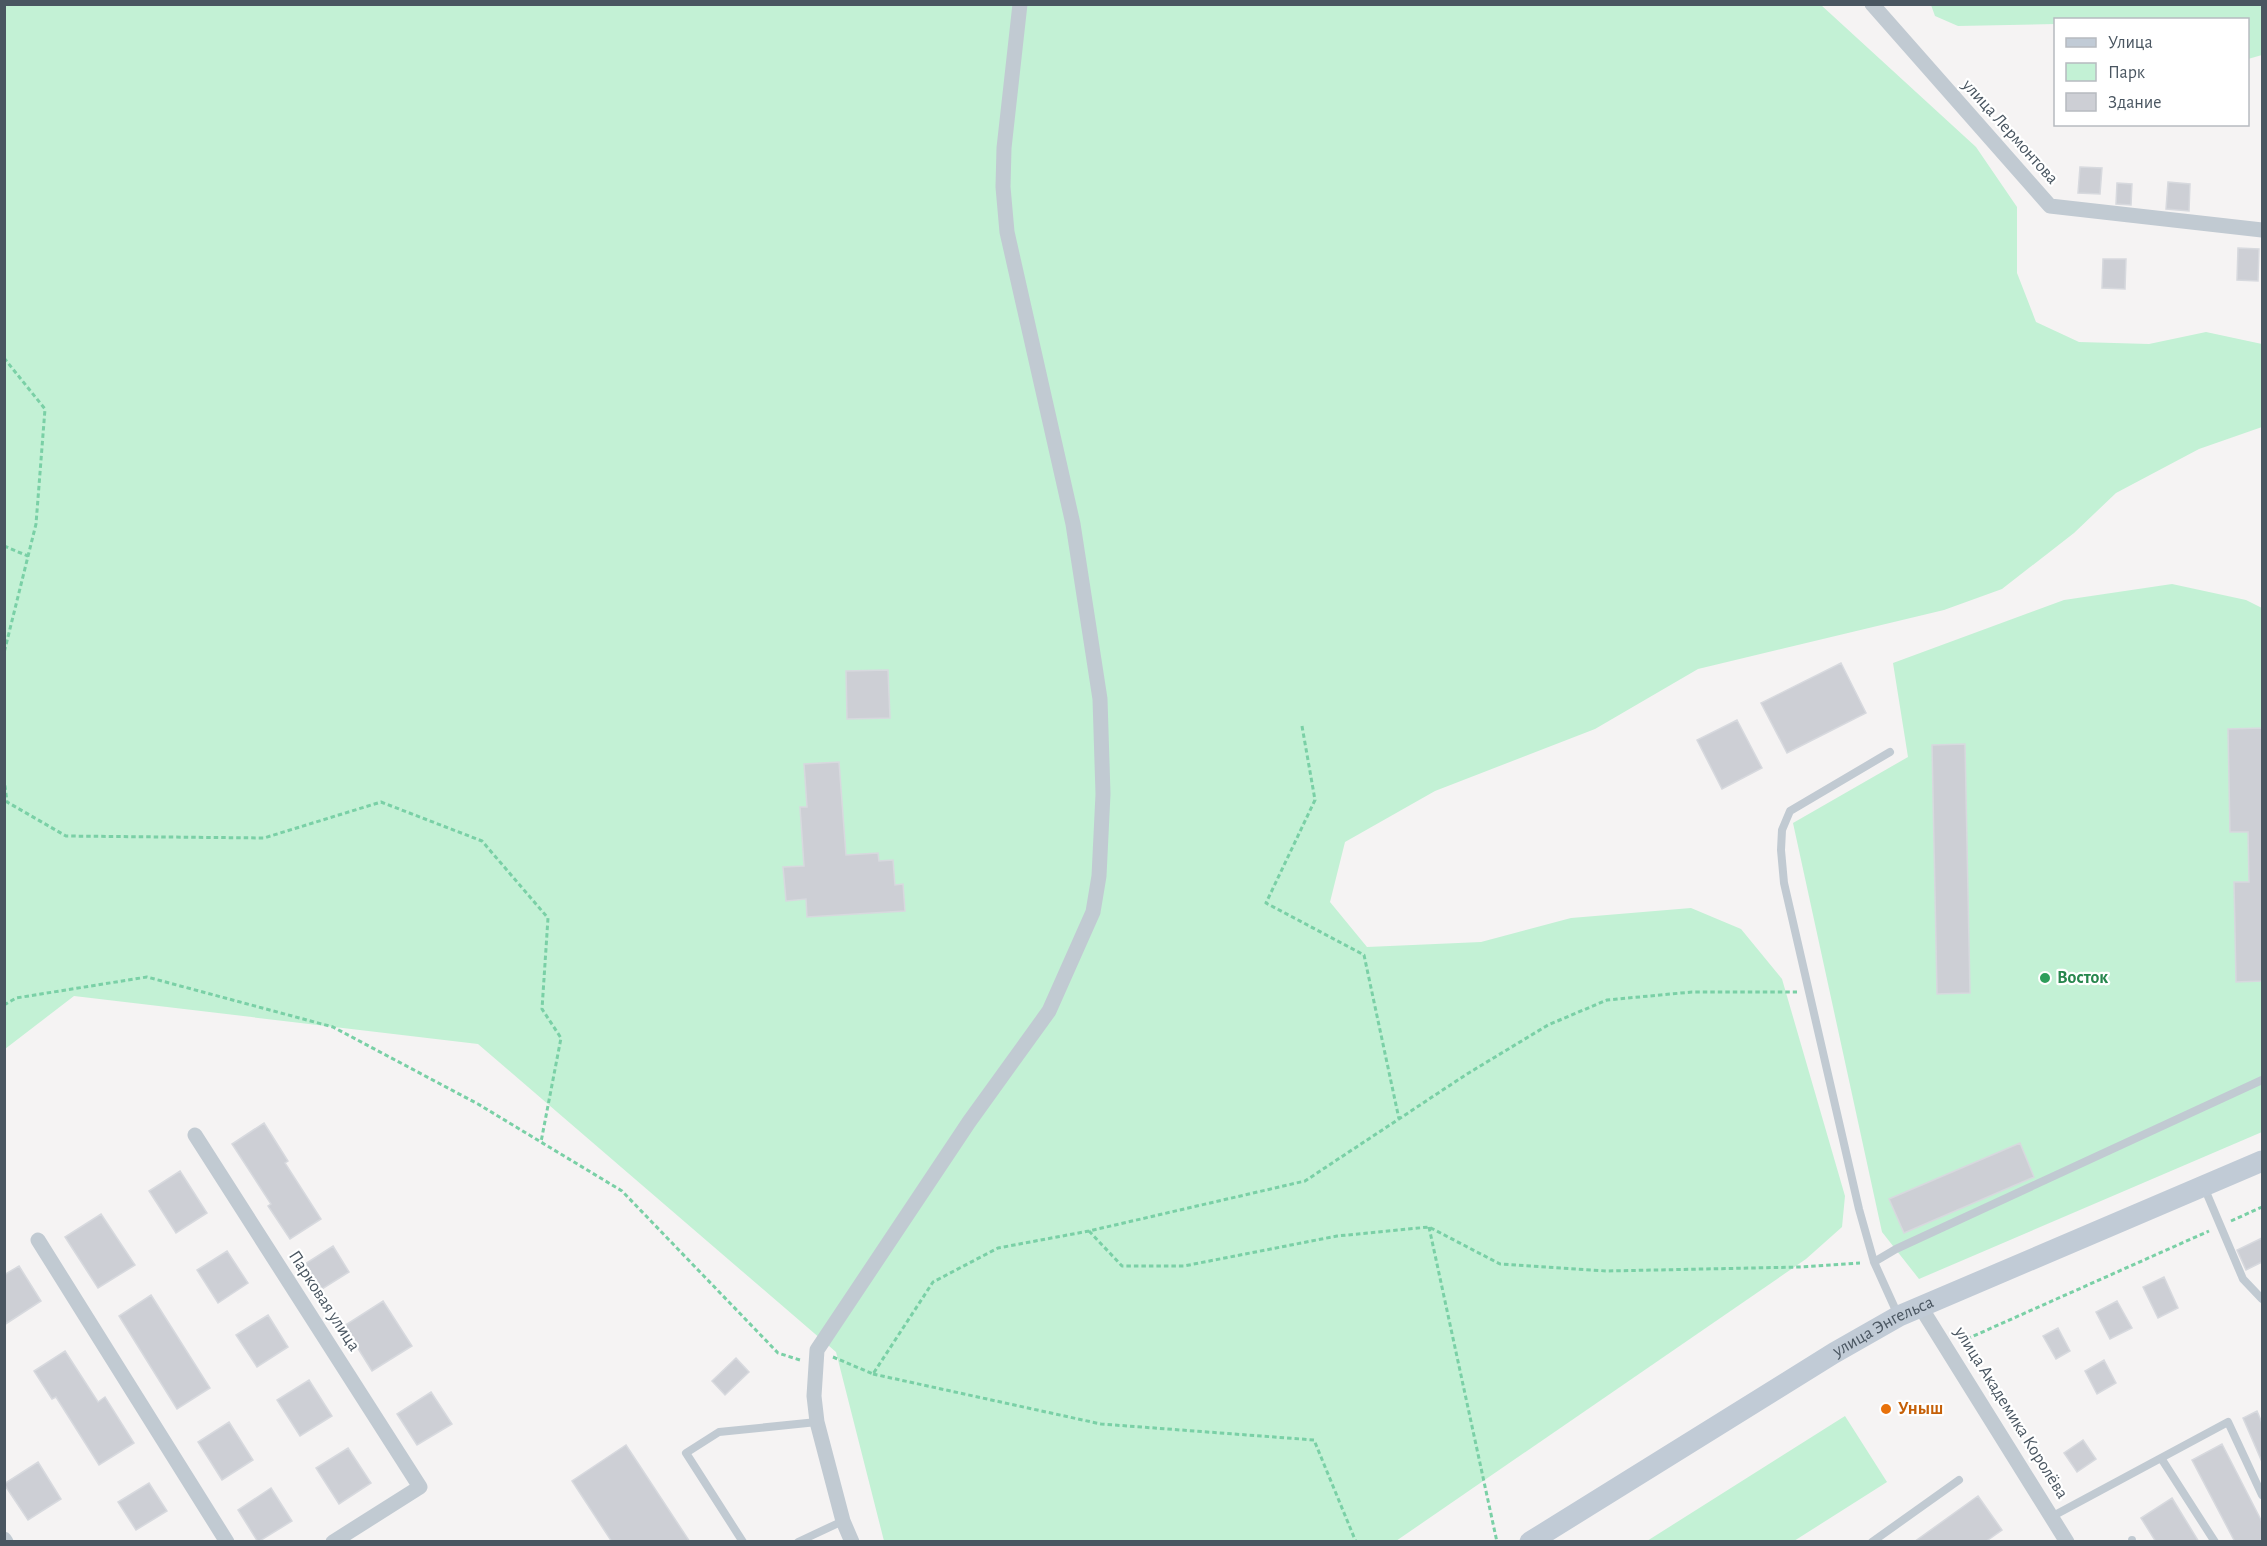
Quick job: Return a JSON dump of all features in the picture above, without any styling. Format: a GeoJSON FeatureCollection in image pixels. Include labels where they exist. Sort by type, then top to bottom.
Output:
{"type":"FeatureCollection","features":[{"type":"Feature","properties":{"kind":"main road","name":"улица Энгельса"},"geometry":{"type":"LineString","coordinates":[[1534,1541],[1834,1353],[1899,1316],[2262,1161]]}},
{"type":"Feature","properties":{"kind":"street"},"geometry":{"type":"LineString","coordinates":[[852,1542],[843,1521],[817,1422],[814,1396],[816,1358],[969,1122],[1049,1011],[1093,912],[1099,876],[1103,794],[1100,699],[1073,524],[1007,232],[1003,188],[1004,148],[1020,4]]}},
{"type":"Feature","properties":{"kind":"street","name":"улица Лермонтова"},"geometry":{"type":"LineString","coordinates":[[1872,4],[2050,206],[2262,230]]}},
{"type":"Feature","properties":{"kind":"street","name":"Парковая улица"},"geometry":{"type":"LineString","coordinates":[[195,1135],[420,1487],[333,1542]]}},
{"type":"Feature","properties":{"kind":"street"},"geometry":{"type":"LineString","coordinates":[[38,1240],[227,1542]]}},
{"type":"Feature","properties":{"kind":"street","name":"улица Академика Королёва"},"geometry":{"type":"LineString","coordinates":[[1920,1306],[2053,1516],[2067,1542]]}},
{"type":"Feature","properties":{"kind":"lane"},"geometry":{"type":"LineString","coordinates":[[1890,752],[1790,811],[1782,830],[1781,850],[1784,883],[1859,1209],[1874,1262],[1899,1316]]}},
{"type":"Feature","properties":{"kind":"lane"},"geometry":{"type":"LineString","coordinates":[[1874,1262],[1896,1249],[2262,1080]]}},
{"type":"Feature","properties":{"kind":"lane"},"geometry":{"type":"LineString","coordinates":[[2203,1186],[2243,1279],[2262,1299]]}},
{"type":"Feature","properties":{"kind":"lane"},"geometry":{"type":"LineString","coordinates":[[742,1542],[686,1453],[719,1432],[817,1422]]}},
{"type":"Feature","properties":{"kind":"lane"},"geometry":{"type":"LineString","coordinates":[[2053,1516],[2228,1422],[2262,1495]]}},
{"type":"Feature","properties":{"kind":"lane"},"geometry":{"type":"LineString","coordinates":[[2161,1458],[2215,1542]]}},
{"type":"Feature","properties":{"kind":"lane"},"geometry":{"type":"LineString","coordinates":[[1872,1542],[1959,1480]]}},
{"type":"Feature","properties":{"kind":"lane"},"geometry":{"type":"LineString","coordinates":[[798,1542],[843,1521]]}},
{"type":"Feature","properties":{"kind":"path"},"geometry":{"type":"LineString","coordinates":[[4,358],[45,409],[36,524],[4,653]]}},
{"type":"Feature","properties":{"kind":"path"},"geometry":{"type":"LineString","coordinates":[[4,546],[28,556]]}},
{"type":"Feature","properties":{"kind":"path"},"geometry":{"type":"LineString","coordinates":[[1302,726],[1315,800],[1266,903],[1364,955],[1399,1119]]}},
{"type":"Feature","properties":{"kind":"path"},"geometry":{"type":"LineString","coordinates":[[4,778],[6,803],[66,836],[264,838],[381,802],[482,841],[548,918],[542,1009],[561,1038],[541,1142]]}},
{"type":"Feature","properties":{"kind":"path"},"geometry":{"type":"LineString","coordinates":[[4,1005],[16,998],[147,977],[333,1027],[478,1104],[622,1191],[778,1353],[816,1358],[873,1374],[1101,1424],[1314,1440],[1356,1542]]}},
{"type":"Feature","properties":{"kind":"path"},"geometry":{"type":"LineString","coordinates":[[873,1374],[933,1282],[998,1248],[1089,1231],[1305,1181],[1467,1074],[1548,1025],[1607,1000],[1692,992],[1809,992]]}},
{"type":"Feature","properties":{"kind":"path"},"geometry":{"type":"LineString","coordinates":[[1946,1347],[2262,1207]]}},
{"type":"Feature","properties":{"kind":"path"},"geometry":{"type":"LineString","coordinates":[[1089,1231],[1122,1266],[1184,1266],[1337,1236],[1429,1227],[1500,1264],[1607,1271],[1801,1267],[1874,1262]]}},
{"type":"Feature","properties":{"kind":"path"},"geometry":{"type":"LineString","coordinates":[[1429,1227],[1497,1542]]}},
{"type":"Feature","properties":{"kind":"green space"},"geometry":{"type":"Polygon","coordinates":[[[5,5],[1821,5],[1976,147],[2017,207],[2017,273],[2036,322],[2079,342],[2149,344],[2206,332],[2262,344],[2262,427],[2199,449],[2116,493],[2074,533],[2002,589],[1944,610],[1698,669],[1595,729],[1435,791],[1345,842],[1330,902],[1367,947],[1481,942],[1571,918],[1691,908],[1741,929],[1782,979],[1845,1196],[1842,1227],[1806,1259],[1396,1541],[884,1541],[836,1352],[478,1044],[74,996],[5,1049],[5,5]]]}},
{"type":"Feature","properties":{"kind":"green space"},"geometry":{"type":"Polygon","coordinates":[[[1931,5],[2262,5],[2262,55],[2249,59],[2249,18],[2054,18],[2054,24],[1958,26],[1935,16],[1931,5]]]}},
{"type":"Feature","properties":{"kind":"green space","name":"Восток"},"geometry":{"type":"Polygon","coordinates":[[[2172,584],[2246,600],[2262,608],[2262,1132],[1919,1279],[1882,1232],[1793,823],[1908,757],[1893,663],[2064,600],[2172,584]]]}},
{"type":"Feature","properties":{"kind":"green space"},"geometry":{"type":"Polygon","coordinates":[[[1845,1416],[1887,1482],[1794,1541],[1647,1541],[1845,1416]]]}},
{"type":"Feature","properties":{"kind":"building"},"geometry":{"type":"Polygon","coordinates":[[[2080,167],[2102,168],[2100,194],[2078,193],[2080,167]]]}},
{"type":"Feature","properties":{"kind":"building"},"geometry":{"type":"Polygon","coordinates":[[[2168,182],[2190,184],[2189,211],[2166,209],[2168,182]]]}},
{"type":"Feature","properties":{"kind":"building"},"geometry":{"type":"Polygon","coordinates":[[[2117,183],[2132,184],[2131,205],[2116,204],[2117,183]]]}},
{"type":"Feature","properties":{"kind":"building"},"geometry":{"type":"Polygon","coordinates":[[[2238,248],[2259,249],[2258,281],[2237,280],[2238,248]]]}},
{"type":"Feature","properties":{"kind":"building"},"geometry":{"type":"Polygon","coordinates":[[[2103,259],[2126,259],[2125,289],[2102,288],[2103,259]]]}},
{"type":"Feature","properties":{"kind":"building"},"geometry":{"type":"Polygon","coordinates":[[[1841,663],[1866,713],[1787,753],[1761,703],[1841,663]]]}},
{"type":"Feature","properties":{"kind":"building"},"geometry":{"type":"Polygon","coordinates":[[[888,670],[890,718],[847,719],[846,671],[888,670]]]}},
{"type":"Feature","properties":{"kind":"building"},"geometry":{"type":"Polygon","coordinates":[[[1737,720],[1762,768],[1722,789],[1697,740],[1737,720]]]}},
{"type":"Feature","properties":{"kind":"building"},"geometry":{"type":"Polygon","coordinates":[[[2262,728],[2262,981],[2236,982],[2234,882],[2249,882],[2248,832],[2230,832],[2228,729],[2262,728]]]}},
{"type":"Feature","properties":{"kind":"building"},"geometry":{"type":"Polygon","coordinates":[[[1965,744],[1970,993],[1937,994],[1932,745],[1965,744]]]}},
{"type":"Feature","properties":{"kind":"building"},"geometry":{"type":"Polygon","coordinates":[[[839,762],[846,855],[878,853],[879,861],[893,860],[895,885],[903,884],[905,911],[807,917],[806,899],[786,901],[783,867],[804,866],[800,807],[807,807],[804,764],[839,762]]]}},
{"type":"Feature","properties":{"kind":"building"},"geometry":{"type":"Polygon","coordinates":[[[264,1123],[288,1161],[285,1163],[321,1219],[290,1239],[268,1206],[271,1204],[232,1144],[264,1123]]]}},
{"type":"Feature","properties":{"kind":"building"},"geometry":{"type":"Polygon","coordinates":[[[2020,1143],[2034,1177],[1904,1233],[1889,1199],[2020,1143]]]}},
{"type":"Feature","properties":{"kind":"building"},"geometry":{"type":"Polygon","coordinates":[[[180,1171],[207,1213],[176,1233],[149,1191],[180,1171]]]}},
{"type":"Feature","properties":{"kind":"building"},"geometry":{"type":"Polygon","coordinates":[[[101,1214],[135,1265],[98,1288],[65,1237],[101,1214]]]}},
{"type":"Feature","properties":{"kind":"building"},"geometry":{"type":"Polygon","coordinates":[[[2262,1238],[2262,1262],[2246,1270],[2237,1250],[2262,1238]]]}},
{"type":"Feature","properties":{"kind":"building"},"geometry":{"type":"Polygon","coordinates":[[[333,1246],[349,1272],[322,1289],[305,1264],[333,1246]]]}},
{"type":"Feature","properties":{"kind":"building"},"geometry":{"type":"Polygon","coordinates":[[[227,1251],[248,1283],[218,1303],[197,1270],[227,1251]]]}},
{"type":"Feature","properties":{"kind":"building"},"geometry":{"type":"Polygon","coordinates":[[[19,1266],[41,1301],[4,1325],[4,1275],[19,1266]]]}},
{"type":"Feature","properties":{"kind":"building"},"geometry":{"type":"Polygon","coordinates":[[[2164,1277],[2178,1308],[2158,1318],[2143,1287],[2164,1277]]]}},
{"type":"Feature","properties":{"kind":"building"},"geometry":{"type":"Polygon","coordinates":[[[151,1295],[210,1388],[177,1409],[119,1316],[151,1295]]]}},
{"type":"Feature","properties":{"kind":"building"},"geometry":{"type":"Polygon","coordinates":[[[383,1301],[412,1346],[372,1371],[344,1326],[383,1301]]]}},
{"type":"Feature","properties":{"kind":"building"},"geometry":{"type":"Polygon","coordinates":[[[2117,1301],[2132,1328],[2110,1339],[2096,1312],[2117,1301]]]}},
{"type":"Feature","properties":{"kind":"building"},"geometry":{"type":"Polygon","coordinates":[[[268,1315],[288,1347],[257,1367],[236,1335],[268,1315]]]}},
{"type":"Feature","properties":{"kind":"building"},"geometry":{"type":"Polygon","coordinates":[[[2058,1328],[2070,1351],[2056,1359],[2043,1336],[2058,1328]]]}},
{"type":"Feature","properties":{"kind":"building"},"geometry":{"type":"Polygon","coordinates":[[[65,1351],[98,1402],[105,1397],[134,1443],[99,1465],[56,1397],[52,1399],[34,1371],[65,1351]]]}},
{"type":"Feature","properties":{"kind":"building"},"geometry":{"type":"Polygon","coordinates":[[[736,1358],[749,1372],[725,1395],[712,1381],[736,1358]]]}},
{"type":"Feature","properties":{"kind":"building"},"geometry":{"type":"Polygon","coordinates":[[[2104,1360],[2116,1383],[2097,1394],[2085,1371],[2104,1360]]]}},
{"type":"Feature","properties":{"kind":"building"},"geometry":{"type":"Polygon","coordinates":[[[309,1380],[332,1416],[300,1436],[277,1400],[309,1380]]]}},
{"type":"Feature","properties":{"kind":"building"},"geometry":{"type":"Polygon","coordinates":[[[431,1392],[452,1424],[417,1445],[397,1414],[431,1392]]]}},
{"type":"Feature","properties":{"kind":"building"},"geometry":{"type":"Polygon","coordinates":[[[2257,1411],[2262,1423],[2262,1462],[2243,1418],[2257,1411]]]}},
{"type":"Feature","properties":{"kind":"building"},"geometry":{"type":"Polygon","coordinates":[[[229,1422],[253,1460],[222,1480],[198,1442],[229,1422]]]}},
{"type":"Feature","properties":{"kind":"building"},"geometry":{"type":"Polygon","coordinates":[[[2083,1440],[2096,1459],[2077,1472],[2064,1453],[2083,1440]]]}},
{"type":"Feature","properties":{"kind":"building"},"geometry":{"type":"Polygon","coordinates":[[[2222,1444],[2262,1522],[2262,1542],[2235,1542],[2192,1460],[2222,1444]]]}},
{"type":"Feature","properties":{"kind":"building"},"geometry":{"type":"Polygon","coordinates":[[[626,1445],[690,1542],[612,1542],[572,1481],[626,1445]]]}},
{"type":"Feature","properties":{"kind":"building"},"geometry":{"type":"Polygon","coordinates":[[[348,1448],[371,1483],[339,1504],[316,1468],[348,1448]]]}},
{"type":"Feature","properties":{"kind":"building"},"geometry":{"type":"Polygon","coordinates":[[[38,1462],[61,1499],[28,1520],[4,1484],[38,1462]]]}},
{"type":"Feature","properties":{"kind":"building"},"geometry":{"type":"Polygon","coordinates":[[[149,1483],[167,1511],[136,1530],[118,1502],[149,1483]]]}},
{"type":"Feature","properties":{"kind":"building"},"geometry":{"type":"Polygon","coordinates":[[[271,1488],[292,1521],[258,1542],[238,1510],[271,1488]]]}},
{"type":"Feature","properties":{"kind":"building"},"geometry":{"type":"Polygon","coordinates":[[[1978,1496],[2002,1530],[1985,1542],[1914,1542],[1978,1496]]]}},
{"type":"Feature","properties":{"kind":"building"},"geometry":{"type":"Polygon","coordinates":[[[2172,1498],[2199,1542],[2156,1542],[2141,1518],[2172,1498]]]}},
{"type":"Feature","properties":{"kind":"place","name":"Восток"},"geometry":{"type":"Point","coordinates":[2045,978]}},
{"type":"Feature","properties":{"kind":"place","name":"Уныш"},"geometry":{"type":"Point","coordinates":[1886,1409]}}]}
